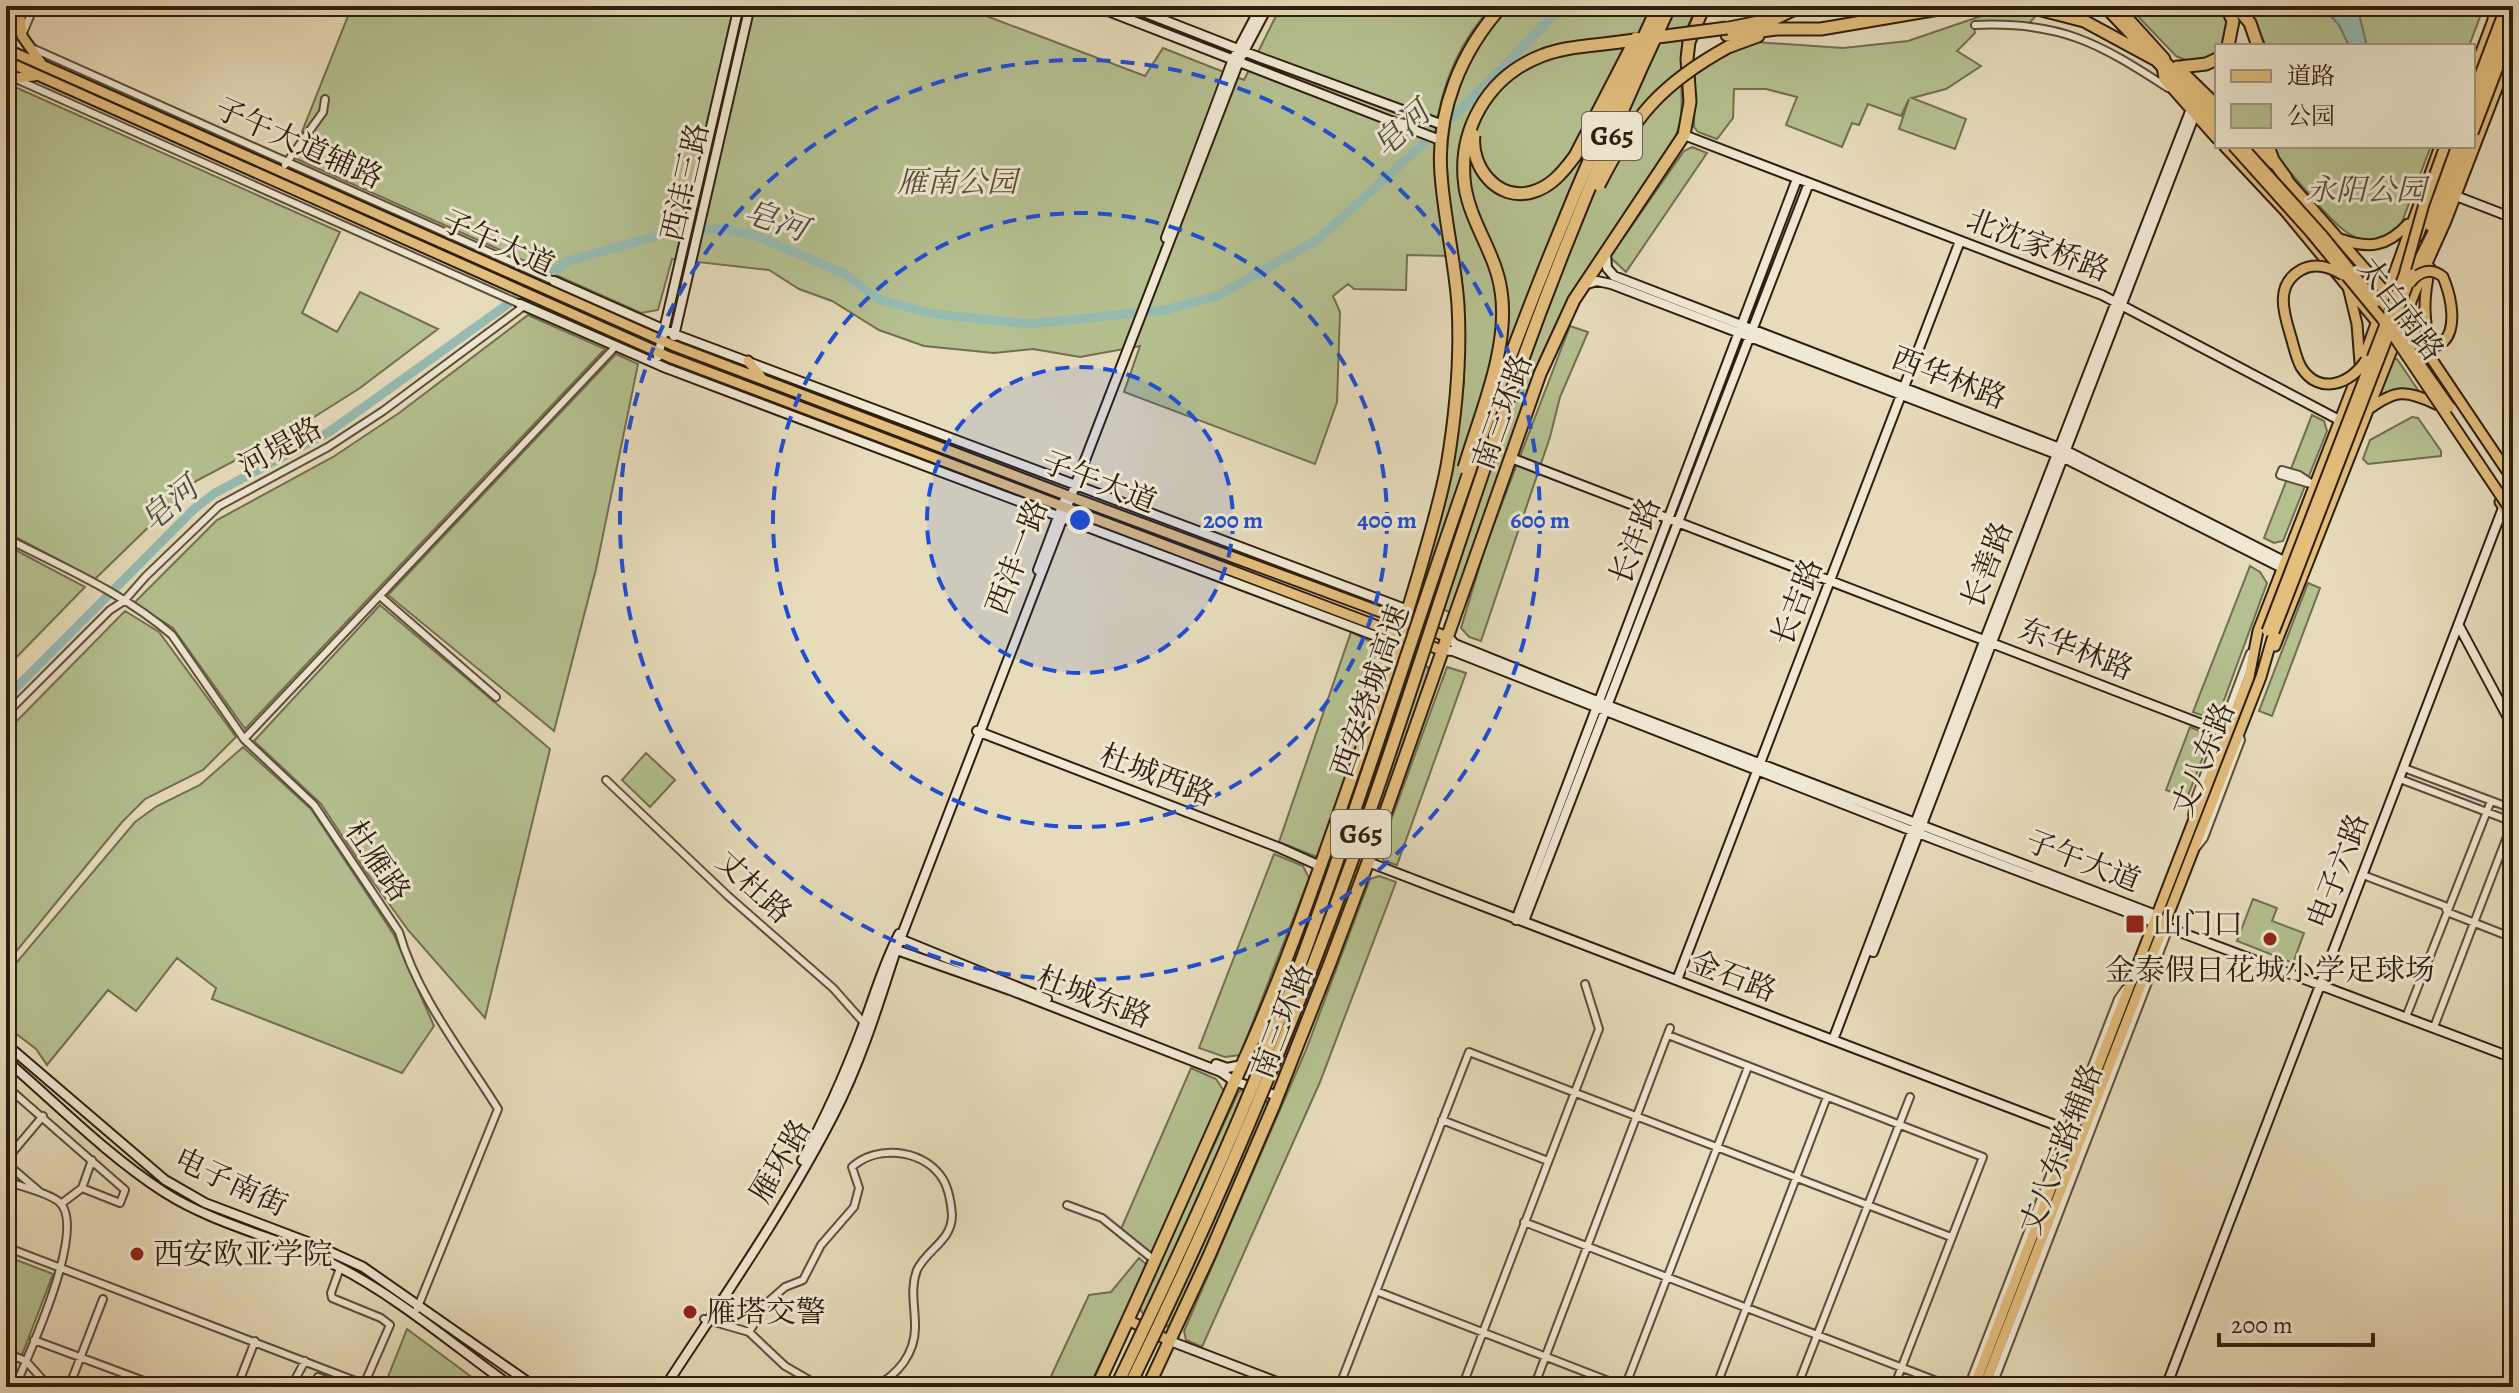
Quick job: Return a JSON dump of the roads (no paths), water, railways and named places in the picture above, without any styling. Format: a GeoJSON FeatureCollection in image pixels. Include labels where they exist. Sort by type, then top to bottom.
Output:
{"type":"FeatureCollection","features":[{"type":"Feature","properties":{"kind":"highway","name":"南三环路"},"geometry":{"type":"LineString","coordinates":[[1097,1387],[1242,1065],[1320,866],[1399,640],[1443,487],[1457,385],[1457,302],[1440,140],[1458,73],[1471,46],[1502,6]]}},
{"type":"Feature","properties":{"kind":"highway"},"geometry":{"type":"LineString","coordinates":[[1656,6],[1634,41],[1628,52],[1621,64],[1575,156],[1562,174],[1548,185],[1529,193],[1504,190],[1486,179],[1474,157],[1474,133],[1493,98],[1520,74],[1540,63],[1566,56],[1601,51],[1616,49],[1632,47],[1663,43],[1675,41],[1777,29],[1821,29],[1956,6]]}},
{"type":"Feature","properties":{"kind":"highway","name":"西安绕城高速"},"geometry":{"type":"LineString","coordinates":[[1116,1387],[1222,1157],[1283,1009],[1540,278],[1656,6]]}},
{"type":"Feature","properties":{"kind":"highway","name":"西安绕城高速"},"geometry":{"type":"LineString","coordinates":[[1129,1387],[1233,1161],[1305,986],[1373,803],[1479,483],[1557,267],[1670,6]]}},
{"type":"Feature","properties":{"kind":"highway","name":"南三环路"},"geometry":{"type":"LineString","coordinates":[[1148,1387],[1278,1096],[1368,862],[1540,374],[1583,286],[1684,135],[1690,102],[1689,42],[1704,6]]}},
{"type":"Feature","properties":{"kind":"highway"},"geometry":{"type":"LineString","coordinates":[[1773,6],[1798,8]]}},
{"type":"Feature","properties":{"kind":"highway"},"geometry":{"type":"LineString","coordinates":[[2026,6],[2084,21],[2168,67],[2206,64],[2215,60]]}},
{"type":"Feature","properties":{"kind":"highway"},"geometry":{"type":"LineString","coordinates":[[2105,6],[2168,67]]}},
{"type":"Feature","properties":{"kind":"highway"},"geometry":{"type":"LineString","coordinates":[[2116,6],[2168,67]]}},
{"type":"Feature","properties":{"kind":"highway"},"geometry":{"type":"LineString","coordinates":[[2123,6],[2130,21]]}},
{"type":"Feature","properties":{"kind":"highway"},"geometry":{"type":"LineString","coordinates":[[2226,6],[2233,21],[2228,44]]}},
{"type":"Feature","properties":{"kind":"highway"},"geometry":{"type":"LineString","coordinates":[[2236,6],[2250,23],[2257,44]]}},
{"type":"Feature","properties":{"kind":"highway"},"geometry":{"type":"LineString","coordinates":[[1443,550],[1502,334],[1501,290],[1465,188],[1465,144],[1482,103],[1505,77],[1542,55],[1598,44],[1728,36],[1798,8]]}},
{"type":"Feature","properties":{"kind":"highway"},"geometry":{"type":"LineString","coordinates":[[1557,267],[1618,147],[1637,120],[1672,82],[1728,36]]}},
{"type":"Feature","properties":{"kind":"highway"},"geometry":{"type":"LineString","coordinates":[[2269,148],[2286,178]]}},
{"type":"Feature","properties":{"kind":"main road"},"geometry":{"type":"LineString","coordinates":[[6,50],[24,6]]}},
{"type":"Feature","properties":{"kind":"main road"},"geometry":{"type":"LineString","coordinates":[[2475,68],[2493,20],[2493,6]]}},
{"type":"Feature","properties":{"kind":"main road"},"geometry":{"type":"LineString","coordinates":[[2475,53],[2493,6]]}},
{"type":"Feature","properties":{"kind":"main road"},"geometry":{"type":"LineString","coordinates":[[2475,88],[2506,6]]}},
{"type":"Feature","properties":{"kind":"main road"},"geometry":{"type":"LineString","coordinates":[[2475,109],[2513,9]]}},
{"type":"Feature","properties":{"kind":"main road"},"geometry":{"type":"LineString","coordinates":[[10,78],[41,71],[24,41],[20,17]]}},
{"type":"Feature","properties":{"kind":"main road"},"geometry":{"type":"LineString","coordinates":[[2475,128],[2511,40]]}},
{"type":"Feature","properties":{"kind":"main road"},"geometry":{"type":"LineString","coordinates":[[2475,142],[2511,40]]}},
{"type":"Feature","properties":{"kind":"main road","name":"子午大道"},"geometry":{"type":"LineString","coordinates":[[6,50],[41,71],[281,172],[667,343],[1067,502],[1399,640],[1441,650]]}},
{"type":"Feature","properties":{"kind":"main road","name":"子午大道"},"geometry":{"type":"LineString","coordinates":[[6,61],[41,71]]}},
{"type":"Feature","properties":{"kind":"main road"},"geometry":{"type":"LineString","coordinates":[[2168,67],[2164,79],[2215,137]]}},
{"type":"Feature","properties":{"kind":"main road"},"geometry":{"type":"LineString","coordinates":[[2168,67],[2215,103]]}},
{"type":"Feature","properties":{"kind":"main road"},"geometry":{"type":"LineString","coordinates":[[2168,67],[2215,116]]}},
{"type":"Feature","properties":{"kind":"main road"},"geometry":{"type":"LineString","coordinates":[[2168,67],[2215,126]]}},
{"type":"Feature","properties":{"kind":"main road","name":"子午大道"},"geometry":{"type":"LineString","coordinates":[[75,86],[276,182],[664,355],[1067,502],[1406,615],[1448,637]]}},
{"type":"Feature","properties":{"kind":"main road"},"geometry":{"type":"LineString","coordinates":[[2226,148],[2348,282],[2357,324],[2360,368]]}},
{"type":"Feature","properties":{"kind":"main road","name":"太白南路"},"geometry":{"type":"LineString","coordinates":[[2235,148],[2382,319],[2513,514]]}},
{"type":"Feature","properties":{"kind":"main road","name":"太白南路"},"geometry":{"type":"LineString","coordinates":[[2244,148],[2323,236],[2405,340],[2508,506],[2513,523]]}},
{"type":"Feature","properties":{"kind":"main road","name":"太白南路"},"geometry":{"type":"LineString","coordinates":[[2258,148],[2387,294],[2436,362],[2513,480]]}},
{"type":"Feature","properties":{"kind":"main road"},"geometry":{"type":"LineString","coordinates":[[2408,274],[2424,204],[2442,148]]}},
{"type":"Feature","properties":{"kind":"main road","name":"丈八东路"},"geometry":{"type":"LineString","coordinates":[[2226,737],[2240,732],[2261,677],[2266,631],[2283,565],[2442,148]]}},
{"type":"Feature","properties":{"kind":"main road","name":"丈八东路"},"geometry":{"type":"LineString","coordinates":[[2266,631],[2405,292],[2408,274],[2452,148]]}},
{"type":"Feature","properties":{"kind":"main road","name":"丈八东路"},"geometry":{"type":"LineString","coordinates":[[1974,1387],[2130,983],[2161,922],[2190,826],[2377,343],[2460,148]]}},
{"type":"Feature","properties":{"kind":"main road"},"geometry":{"type":"LineString","coordinates":[[2408,274],[2444,210],[2467,148]]}},
{"type":"Feature","properties":{"kind":"main road"},"geometry":{"type":"LineString","coordinates":[[2261,677],[2473,148]]}},
{"type":"Feature","properties":{"kind":"main road"},"geometry":{"type":"LineString","coordinates":[[2339,239],[2368,247],[2378,246],[2398,235],[2413,218]]}},
{"type":"Feature","properties":{"kind":"main road"},"geometry":{"type":"LineString","coordinates":[[2434,247],[2424,292],[2423,318],[2436,362]]}},
{"type":"Feature","properties":{"kind":"main road"},"geometry":{"type":"LineString","coordinates":[[2348,282],[2336,271],[2314,266],[2293,275],[2286,286],[2283,309],[2300,366],[2307,375],[2322,384],[2341,383],[2364,365],[2377,343]]}},
{"type":"Feature","properties":{"kind":"main road"},"geometry":{"type":"LineString","coordinates":[[2405,292],[2412,279],[2419,274],[2426,271],[2438,273],[2447,286],[2453,321],[2447,338],[2439,345],[2418,346],[2405,340]]}},
{"type":"Feature","properties":{"kind":"main road","name":"太白南路"},"geometry":{"type":"LineString","coordinates":[[2348,282],[2508,506]]}},
{"type":"Feature","properties":{"kind":"main road"},"geometry":{"type":"LineString","coordinates":[[748,361],[763,380],[759,391]]}},
{"type":"Feature","properties":{"kind":"main road"},"geometry":{"type":"LineString","coordinates":[[2369,409],[2386,397],[2400,393],[2436,404]]}},
{"type":"Feature","properties":{"kind":"main road","name":"丈八东路"},"geometry":{"type":"LineString","coordinates":[[1984,1387],[2073,1133],[2192,853],[2226,737]]}},
{"type":"Feature","properties":{"kind":"main road"},"geometry":{"type":"LineString","coordinates":[[1128,1320],[1170,1341]]}},
{"type":"Feature","properties":{"kind":"street"},"geometry":{"type":"LineString","coordinates":[[24,41],[34,6]]}},
{"type":"Feature","properties":{"kind":"street","name":"西沣三路"},"geometry":{"type":"LineString","coordinates":[[667,343],[664,329],[739,6]]}},
{"type":"Feature","properties":{"kind":"street","name":"西沣三路"},"geometry":{"type":"LineString","coordinates":[[666,368],[664,355],[667,343],[674,334],[750,6]]}},
{"type":"Feature","properties":{"kind":"street"},"geometry":{"type":"LineString","coordinates":[[1095,6],[1440,140]]}},
{"type":"Feature","properties":{"kind":"street"},"geometry":{"type":"LineString","coordinates":[[1128,6],[1443,125]]}},
{"type":"Feature","properties":{"kind":"street","name":"西沣一路"},"geometry":{"type":"LineString","coordinates":[[900,939],[1236,60],[1261,6]]}},
{"type":"Feature","properties":{"kind":"street","name":"西沣一路"},"geometry":{"type":"LineString","coordinates":[[1241,50],[1268,6]]}},
{"type":"Feature","properties":{"kind":"street"},"geometry":{"type":"LineString","coordinates":[[2039,27],[2043,15]]}},
{"type":"Feature","properties":{"kind":"street"},"geometry":{"type":"LineString","coordinates":[[1975,25],[2039,27],[2093,42],[2175,92]]}},
{"type":"Feature","properties":{"kind":"street","name":"子午大道辅路"},"geometry":{"type":"LineString","coordinates":[[24,41],[554,281]]}},
{"type":"Feature","properties":{"kind":"street","name":"子午大道辅路"},"geometry":{"type":"LineString","coordinates":[[10,78],[522,305]]}},
{"type":"Feature","properties":{"kind":"street"},"geometry":{"type":"LineString","coordinates":[[271,193],[281,172],[323,112],[325,99]]}},
{"type":"Feature","properties":{"kind":"street","name":"长善路"},"geometry":{"type":"LineString","coordinates":[[1836,1041],[2193,112]]}},
{"type":"Feature","properties":{"kind":"street","name":"北沈家桥路"},"geometry":{"type":"LineString","coordinates":[[1684,135],[2119,303],[2360,430]]}},
{"type":"Feature","properties":{"kind":"street","name":"长沣路"},"geometry":{"type":"LineString","coordinates":[[1674,519],[1740,328],[1797,179]]}},
{"type":"Feature","properties":{"kind":"street","name":"长沣路"},"geometry":{"type":"LineString","coordinates":[[1520,920],[1674,519],[1752,332],[1809,183]]}},
{"type":"Feature","properties":{"kind":"street"},"geometry":{"type":"LineString","coordinates":[[2457,193],[2513,215]]}},
{"type":"Feature","properties":{"kind":"street","name":"长吉路"},"geometry":{"type":"LineString","coordinates":[[1677,980],[1960,241]]}},
{"type":"Feature","properties":{"kind":"street","name":"西华林路"},"geometry":{"type":"LineString","coordinates":[[1607,249],[1605,260],[1612,275],[1740,328]]}},
{"type":"Feature","properties":{"kind":"street"},"geometry":{"type":"LineString","coordinates":[[554,281],[674,334],[1406,615]]}},
{"type":"Feature","properties":{"kind":"street","name":"西华林路"},"geometry":{"type":"LineString","coordinates":[[1583,286],[1597,281],[1607,283],[1752,332],[2061,452],[2283,565]]}},
{"type":"Feature","properties":{"kind":"street"},"geometry":{"type":"LineString","coordinates":[[522,305],[666,368],[1061,518],[1399,640]]}},
{"type":"Feature","properties":{"kind":"street","name":"河堤路"},"geometry":{"type":"LineString","coordinates":[[6,714],[219,506],[328,447],[383,411],[522,305]]}},
{"type":"Feature","properties":{"kind":"street"},"geometry":{"type":"LineString","coordinates":[[244,739],[616,346]]}},
{"type":"Feature","properties":{"kind":"street","name":"西沣三路"},"geometry":{"type":"LineString","coordinates":[[656,363],[664,355]]}},
{"type":"Feature","properties":{"kind":"street","name":"东华林路"},"geometry":{"type":"LineString","coordinates":[[1511,458],[1988,640],[2226,737]]}},
{"type":"Feature","properties":{"kind":"street"},"geometry":{"type":"LineString","coordinates":[[2282,470],[2299,475],[2314,485],[2280,475],[2282,470]]}},
{"type":"Feature","properties":{"kind":"street","name":"电子六路"},"geometry":{"type":"LineString","coordinates":[[2166,1387],[2508,506]]}},
{"type":"Feature","properties":{"kind":"street","name":"杜雁路"},"geometry":{"type":"LineString","coordinates":[[6,538],[124,601],[172,635],[244,739],[314,805],[399,932],[424,990],[498,1109],[414,1316]]}},
{"type":"Feature","properties":{"kind":"street"},"geometry":{"type":"LineString","coordinates":[[381,597],[496,697]]}},
{"type":"Feature","properties":{"kind":"street"},"geometry":{"type":"LineString","coordinates":[[2459,626],[2513,727]]}},
{"type":"Feature","properties":{"kind":"street"},"geometry":{"type":"LineString","coordinates":[[2226,737],[2266,631]]}},
{"type":"Feature","properties":{"kind":"street","name":"子午大道"},"geometry":{"type":"LineString","coordinates":[[1448,637],[1455,644],[1601,707]]}},
{"type":"Feature","properties":{"kind":"street","name":"子午大道"},"geometry":{"type":"LineString","coordinates":[[1441,650],[1453,651],[1601,707],[2513,1058]]}},
{"type":"Feature","properties":{"kind":"street","name":"杜城西路"},"geometry":{"type":"LineString","coordinates":[[978,732],[1320,866]]}},
{"type":"Feature","properties":{"kind":"street"},"geometry":{"type":"LineString","coordinates":[[2192,853],[2204,838],[2241,740],[2240,732]]}},
{"type":"Feature","properties":{"kind":"street"},"geometry":{"type":"LineString","coordinates":[[2404,768],[2513,809]]}},
{"type":"Feature","properties":{"kind":"street"},"geometry":{"type":"LineString","coordinates":[[2400,779],[2513,822],[2434,1027]]}},
{"type":"Feature","properties":{"kind":"street","name":"丈杜路"},"geometry":{"type":"LineString","coordinates":[[606,780],[728,896],[833,988],[867,1025]]}},
{"type":"Feature","properties":{"kind":"street"},"geometry":{"type":"LineString","coordinates":[[2406,1017],[2491,801]]}},
{"type":"Feature","properties":{"kind":"street","name":"金石路"},"geometry":{"type":"LineString","coordinates":[[1368,862],[2073,1133]]}},
{"type":"Feature","properties":{"kind":"street"},"geometry":{"type":"LineString","coordinates":[[2363,875],[2445,906],[2447,912],[2513,938]]}},
{"type":"Feature","properties":{"kind":"street","name":"丈八东路辅路"},"geometry":{"type":"LineString","coordinates":[[1992,1387],[2161,922]]}},
{"type":"Feature","properties":{"kind":"street","name":"雁环路"},"geometry":{"type":"LineString","coordinates":[[658,1387],[776,1218],[833,1117],[893,949],[900,939]]}},
{"type":"Feature","properties":{"kind":"street","name":"杜城东路"},"geometry":{"type":"LineString","coordinates":[[900,939],[1227,1068],[1242,1065]]}},
{"type":"Feature","properties":{"kind":"street","name":"杜城东路"},"geometry":{"type":"LineString","coordinates":[[893,949],[1010,990],[1278,1096]]}},
{"type":"Feature","properties":{"kind":"street"},"geometry":{"type":"LineString","coordinates":[[1462,1387],[1599,1029],[1585,984]]}},
{"type":"Feature","properties":{"kind":"street"},"geometry":{"type":"LineString","coordinates":[[1534,1387],[1669,1032],[1748,1067],[1983,1157],[1894,1387]]}},
{"type":"Feature","properties":{"kind":"street","name":"电子南街"},"geometry":{"type":"LineString","coordinates":[[6,1044],[151,1170],[177,1188],[205,1203],[346,1258],[419,1304],[535,1387]]}},
{"type":"Feature","properties":{"kind":"street"},"geometry":{"type":"LineString","coordinates":[[1339,1387],[1469,1052],[1951,1237]]}},
{"type":"Feature","properties":{"kind":"street","name":"电子南街"},"geometry":{"type":"LineString","coordinates":[[6,1060],[119,1158],[170,1196],[217,1219],[340,1268],[414,1316],[512,1387]]}},
{"type":"Feature","properties":{"kind":"street"},"geometry":{"type":"LineString","coordinates":[[1376,1291],[1625,1387],[1748,1067]]}},
{"type":"Feature","properties":{"kind":"street"},"geometry":{"type":"LineString","coordinates":[[6,1086],[125,1190],[120,1203],[82,1188]]}},
{"type":"Feature","properties":{"kind":"street"},"geometry":{"type":"LineString","coordinates":[[1716,1387],[1827,1097]]}},
{"type":"Feature","properties":{"kind":"street"},"geometry":{"type":"LineString","coordinates":[[1797,1387],[1910,1097]]}},
{"type":"Feature","properties":{"kind":"street"},"geometry":{"type":"LineString","coordinates":[[43,1116],[6,1162],[46,1196]]}},
{"type":"Feature","properties":{"kind":"street"},"geometry":{"type":"LineString","coordinates":[[1442,1120],[1548,1161]]}},
{"type":"Feature","properties":{"kind":"street","name":"丈八东路辅路"},"geometry":{"type":"LineString","coordinates":[[1968,1387],[2073,1133]]}},
{"type":"Feature","properties":{"kind":"street"},"geometry":{"type":"LineString","coordinates":[[749,1332],[768,1302],[785,1287],[803,1280],[821,1245],[854,1207],[859,1188],[852,1167],[873,1155],[904,1153],[932,1166],[941,1175],[947,1185],[952,1216],[942,1243],[928,1253],[917,1271],[913,1287],[916,1328],[909,1355],[901,1368],[874,1387]]}},
{"type":"Feature","properties":{"kind":"street"},"geometry":{"type":"LineString","coordinates":[[61,1204],[82,1188],[92,1160]]}},
{"type":"Feature","properties":{"kind":"street"},"geometry":{"type":"LineString","coordinates":[[6,1181],[61,1204],[69,1235],[62,1268],[15,1387]]}},
{"type":"Feature","properties":{"kind":"street"},"geometry":{"type":"LineString","coordinates":[[1067,1205],[1102,1218],[1155,1262]]}},
{"type":"Feature","properties":{"kind":"street"},"geometry":{"type":"LineString","coordinates":[[1524,1222],[1952,1387]]}},
{"type":"Feature","properties":{"kind":"street"},"geometry":{"type":"LineString","coordinates":[[6,1247],[366,1386],[390,1325],[381,1318],[332,1298],[340,1268]]}},
{"type":"Feature","properties":{"kind":"street"},"geometry":{"type":"LineString","coordinates":[[69,1387],[103,1299]]}},
{"type":"Feature","properties":{"kind":"street"},"geometry":{"type":"LineString","coordinates":[[706,1320],[749,1332],[785,1366],[828,1387]]}},
{"type":"Feature","properties":{"kind":"street","name":"雁环路"},"geometry":{"type":"LineString","coordinates":[[665,1387],[706,1320]]}},
{"type":"Feature","properties":{"kind":"street"},"geometry":{"type":"LineString","coordinates":[[34,1340],[160,1387]]}},
{"type":"Feature","properties":{"kind":"street"},"geometry":{"type":"LineString","coordinates":[[237,1387],[255,1341]]}},
{"type":"Feature","properties":{"kind":"street"},"geometry":{"type":"LineString","coordinates":[[1170,1341],[1290,1387]]}},
{"type":"Feature","properties":{"kind":"street"},"geometry":{"type":"LineString","coordinates":[[6,1353],[26,1361],[49,1387]]}},
{"type":"Feature","properties":{"kind":"street"},"geometry":{"type":"LineString","coordinates":[[291,1387],[305,1361]]}},
{"type":"Feature","properties":{"kind":"street"},"geometry":{"type":"LineString","coordinates":[[311,1387],[318,1377],[344,1387]]}},
{"type":"Feature","properties":{"kind":"water"},"geometry":{"type":"Polygon","coordinates":[[[2322,6],[2357,6],[2366,44],[2348,44],[2339,25],[2322,6]]]}},
{"type":"Feature","properties":{"kind":"waterway","name":"皂河"},"geometry":{"type":"LineString","coordinates":[[6,698],[194,509],[215,493],[329,432],[568,261],[660,235],[720,228],[756,236],[845,274],[880,300],[934,314],[1030,324],[1165,310],[1217,296],[1317,240],[1453,117],[1563,6]]}},
{"type":"Feature","properties":{"kind":"place","name":"山门口"},"geometry":{"type":"Point","coordinates":[2135,924]}},
{"type":"Feature","properties":{"kind":"place","name":"金泰假日花城小学足球场"},"geometry":{"type":"Point","coordinates":[2270,939]}},
{"type":"Feature","properties":{"kind":"place","name":"西安欧亚学院"},"geometry":{"type":"Point","coordinates":[137,1254]}},
{"type":"Feature","properties":{"kind":"place","name":"雁塔交警"},"geometry":{"type":"Point","coordinates":[690,1312]}},
{"type":"Feature","properties":{"kind":"park label","name":"雁南公园"},"geometry":{"type":"Point","coordinates":[957,182]}},
{"type":"Feature","properties":{"kind":"park label","name":"永阳公园"},"geometry":{"type":"Point","coordinates":[2366,190]}}]}
